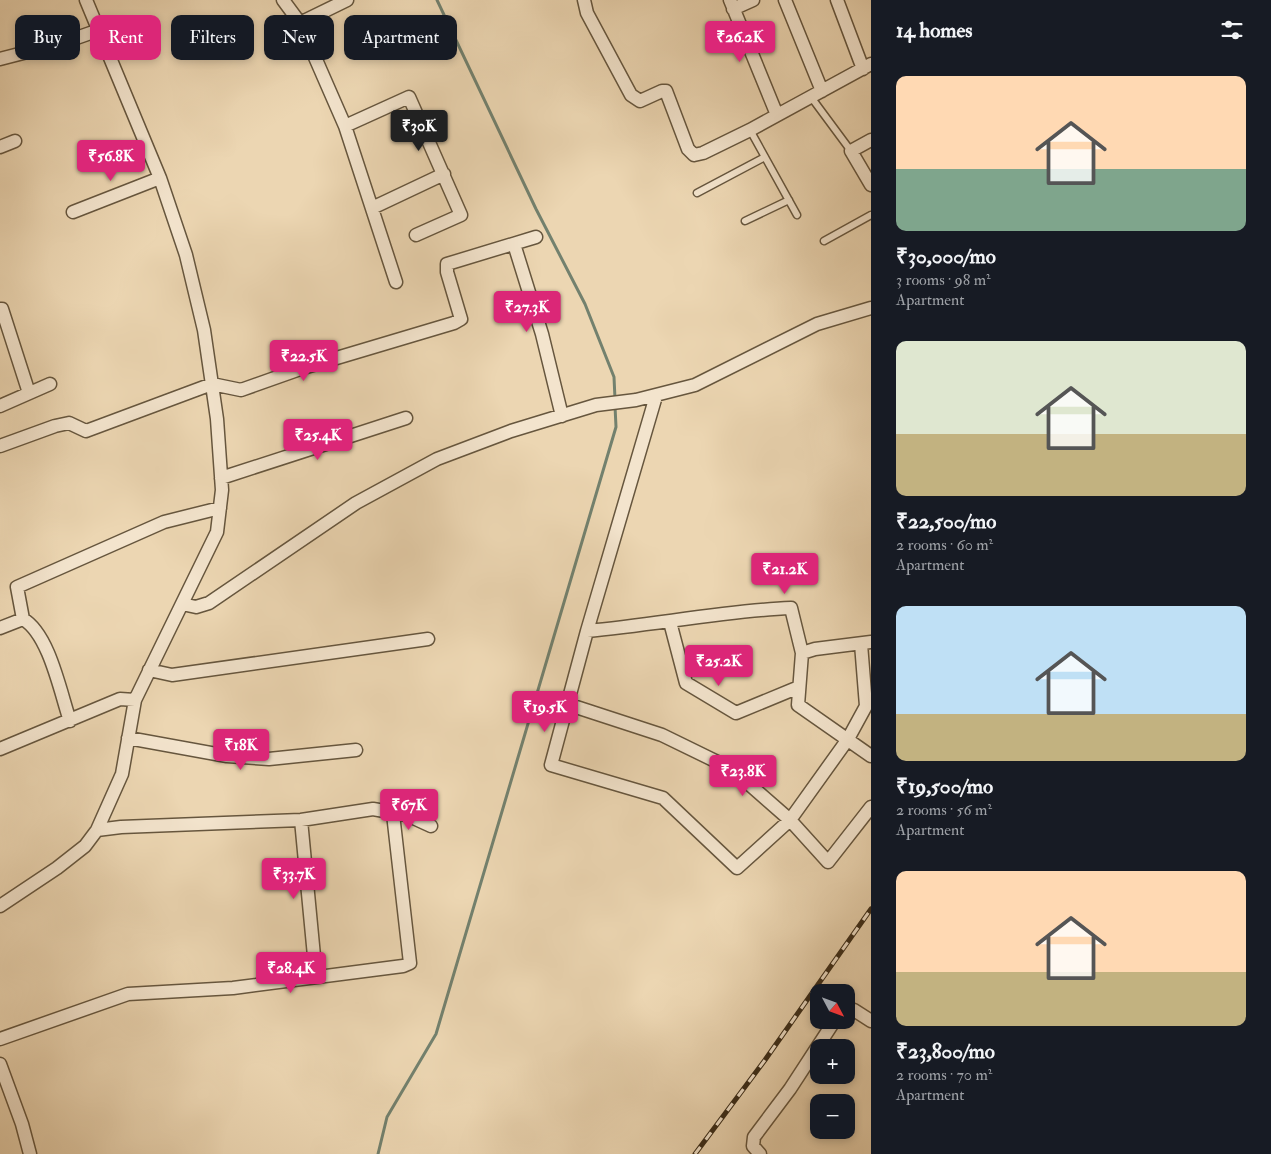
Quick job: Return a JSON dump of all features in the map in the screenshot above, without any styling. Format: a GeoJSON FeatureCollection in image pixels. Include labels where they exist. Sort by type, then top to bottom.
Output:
{"type":"FeatureCollection","features":[{"type":"Feature","properties":{"kind":"street"},"geometry":{"type":"LineString","coordinates":[[283,0],[294,15]]}},
{"type":"Feature","properties":{"kind":"street"},"geometry":{"type":"LineString","coordinates":[[316,15],[347,0]]}},
{"type":"Feature","properties":{"kind":"street"},"geometry":{"type":"LineString","coordinates":[[584,0],[587,13],[631,95],[640,101],[666,91],[687,147],[692,154],[697,155],[750,130],[867,66],[837,0]]}},
{"type":"Feature","properties":{"kind":"street"},"geometry":{"type":"LineString","coordinates":[[753,0],[732,4],[777,115]]}},
{"type":"Feature","properties":{"kind":"street"},"geometry":{"type":"LineString","coordinates":[[784,0],[817,94]]}},
{"type":"Feature","properties":{"kind":"street"},"geometry":{"type":"LineString","coordinates":[[91,1],[94,15]]}},
{"type":"Feature","properties":{"kind":"street"},"geometry":{"type":"LineString","coordinates":[[0,59],[62,43],[90,33]]}},
{"type":"Feature","properties":{"kind":"street"},"geometry":{"type":"LineString","coordinates":[[0,906],[57,868],[85,846],[97,830],[122,774],[135,700],[216,532],[220,508],[221,478],[218,419],[204,330],[186,255],[160,178],[111,60]]}},
{"type":"Feature","properties":{"kind":"street"},"geometry":{"type":"LineString","coordinates":[[316,60],[345,126],[396,282]]}},
{"type":"Feature","properties":{"kind":"street"},"geometry":{"type":"LineString","coordinates":[[345,126],[408,97],[444,174],[460,215],[416,234]]}},
{"type":"Feature","properties":{"kind":"street"},"geometry":{"type":"LineString","coordinates":[[871,140],[852,151],[871,185]]}},
{"type":"Feature","properties":{"kind":"street"},"geometry":{"type":"LineString","coordinates":[[0,147],[15,141]]}},
{"type":"Feature","properties":{"kind":"street"},"geometry":{"type":"LineString","coordinates":[[372,208],[444,174]]}},
{"type":"Feature","properties":{"kind":"street"},"geometry":{"type":"LineString","coordinates":[[73,212],[160,178]]}},
{"type":"Feature","properties":{"kind":"street"},"geometry":{"type":"LineString","coordinates":[[0,446],[55,426],[69,424],[86,431],[212,384],[241,390],[303,368],[454,323],[462,319],[447,272],[447,264],[536,237]]}},
{"type":"Feature","properties":{"kind":"street"},"geometry":{"type":"LineString","coordinates":[[514,244],[542,334],[562,416]]}},
{"type":"Feature","properties":{"kind":"street"},"geometry":{"type":"LineString","coordinates":[[182,604],[196,607],[209,603],[356,503],[437,459],[511,431],[596,405],[656,396],[695,385],[816,324],[871,308]]}},
{"type":"Feature","properties":{"kind":"street"},"geometry":{"type":"LineString","coordinates":[[0,309],[2,309],[29,393]]}},
{"type":"Feature","properties":{"kind":"street"},"geometry":{"type":"LineString","coordinates":[[0,406],[50,384]]}},
{"type":"Feature","properties":{"kind":"street"},"geometry":{"type":"LineString","coordinates":[[656,396],[587,631],[551,765],[663,798],[737,868],[790,820],[848,739],[866,706],[866,643],[815,649],[802,653]]}},
{"type":"Feature","properties":{"kind":"street"},"geometry":{"type":"LineString","coordinates":[[221,478],[406,418]]}},
{"type":"Feature","properties":{"kind":"street"},"geometry":{"type":"LineString","coordinates":[[22,619],[17,587],[164,522],[220,508]]}},
{"type":"Feature","properties":{"kind":"street"},"geometry":{"type":"LineString","coordinates":[[587,631],[670,622],[744,610],[791,608],[802,653],[798,705],[871,756]]}},
{"type":"Feature","properties":{"kind":"street"},"geometry":{"type":"LineString","coordinates":[[0,628],[22,619]]}},
{"type":"Feature","properties":{"kind":"street"},"geometry":{"type":"LineString","coordinates":[[22,619],[31,624],[44,641],[70,720]]}},
{"type":"Feature","properties":{"kind":"street"},"geometry":{"type":"LineString","coordinates":[[670,622],[686,683],[736,713],[799,687]]}},
{"type":"Feature","properties":{"kind":"street"},"geometry":{"type":"LineString","coordinates":[[149,670],[172,675],[428,639]]}},
{"type":"Feature","properties":{"kind":"street"},"geometry":{"type":"LineString","coordinates":[[0,749],[120,700],[135,700]]}},
{"type":"Feature","properties":{"kind":"street"},"geometry":{"type":"LineString","coordinates":[[567,704],[662,734],[744,775],[749,784],[790,820],[828,862],[871,807]]}},
{"type":"Feature","properties":{"kind":"street"},"geometry":{"type":"LineString","coordinates":[[128,738],[227,756],[269,759],[356,750]]}},
{"type":"Feature","properties":{"kind":"street"},"geometry":{"type":"LineString","coordinates":[[97,830],[121,827],[301,820],[373,810],[407,815],[432,826]]}},
{"type":"Feature","properties":{"kind":"street"},"geometry":{"type":"LineString","coordinates":[[0,1040],[128,994],[233,988],[403,966],[410,963],[393,814]]}},
{"type":"Feature","properties":{"kind":"street"},"geometry":{"type":"LineString","coordinates":[[301,820],[316,977]]}},
{"type":"Feature","properties":{"kind":"street"},"geometry":{"type":"LineString","coordinates":[[855,1011],[871,1021]]}},
{"type":"Feature","properties":{"kind":"street"},"geometry":{"type":"LineString","coordinates":[[760,1154],[754,1146],[754,1137],[790,1089],[829,1029]]}},
{"type":"Feature","properties":{"kind":"street"},"geometry":{"type":"LineString","coordinates":[[0,1064],[22,1124],[30,1154]]}},
{"type":"Feature","properties":{"kind":"lane"},"geometry":{"type":"LineString","coordinates":[[817,94],[852,151]]}},
{"type":"Feature","properties":{"kind":"lane"},"geometry":{"type":"LineString","coordinates":[[750,130],[797,215]]}},
{"type":"Feature","properties":{"kind":"lane"},"geometry":{"type":"LineString","coordinates":[[697,194],[766,157]]}},
{"type":"Feature","properties":{"kind":"lane"},"geometry":{"type":"LineString","coordinates":[[745,221],[789,200]]}},
{"type":"Feature","properties":{"kind":"lane"},"geometry":{"type":"LineString","coordinates":[[824,240],[871,215]]}},
{"type":"Feature","properties":{"kind":"waterway"},"geometry":{"type":"LineString","coordinates":[[437,0],[536,209],[585,304],[614,377],[615,399]]}},
{"type":"Feature","properties":{"kind":"waterway"},"geometry":{"type":"LineString","coordinates":[[378,1154],[387,1117],[436,1034],[616,427],[615,406]]}},
{"type":"Feature","properties":{"kind":"railway"},"geometry":{"type":"LineString","coordinates":[[695,1154],[765,1060],[871,909]]}}]}
